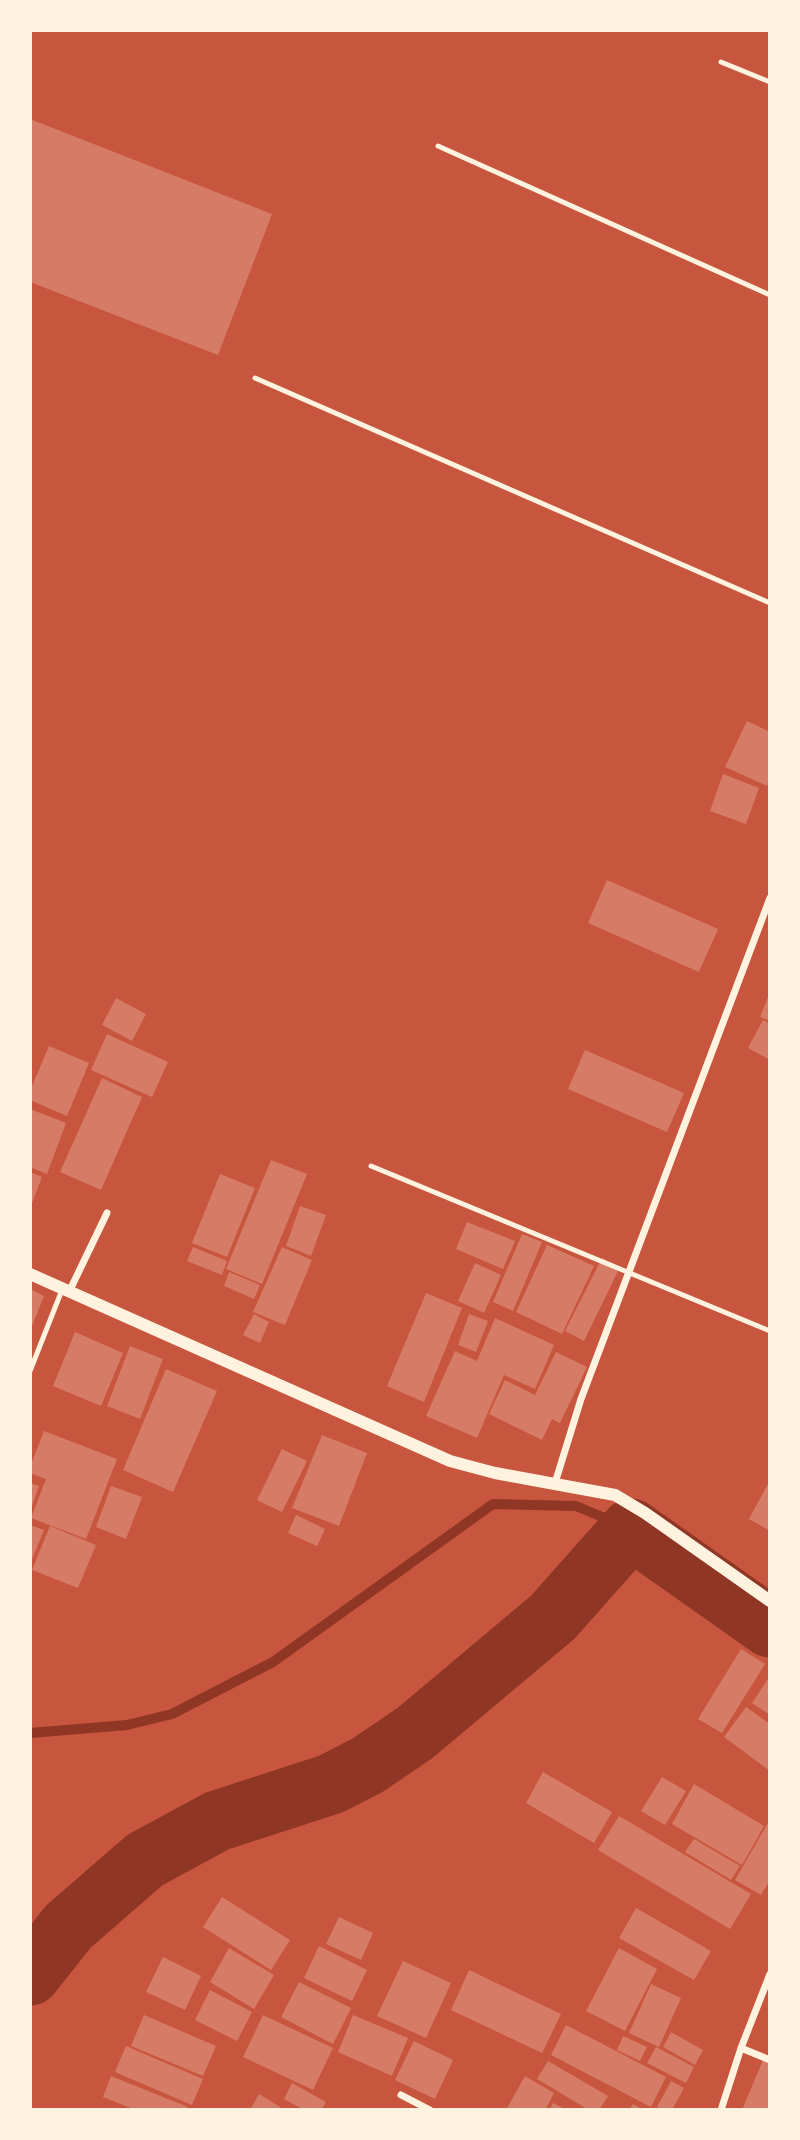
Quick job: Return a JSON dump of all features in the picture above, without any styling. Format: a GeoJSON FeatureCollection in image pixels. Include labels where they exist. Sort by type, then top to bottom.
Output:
{"type":"FeatureCollection","features":[{"type":"Feature","properties":{"kind":"street"},"geometry":{"type":"LineString","coordinates":[[555,1483],[581,1399],[770,898]]}},
{"type":"Feature","properties":{"kind":"street"},"geometry":{"type":"LineString","coordinates":[[66,1291],[107,1213]]}},
{"type":"Feature","properties":{"kind":"street"},"geometry":{"type":"LineString","coordinates":[[30,1274],[450,1461],[495,1473],[615,1495],[770,1601]]}},
{"type":"Feature","properties":{"kind":"street"},"geometry":{"type":"LineString","coordinates":[[721,2110],[741,2048],[770,1974]]}},
{"type":"Feature","properties":{"kind":"street"},"geometry":{"type":"LineString","coordinates":[[741,2048],[770,2060]]}},
{"type":"Feature","properties":{"kind":"street"},"geometry":{"type":"LineString","coordinates":[[401,2095],[430,2110]]}},
{"type":"Feature","properties":{"kind":"lane"},"geometry":{"type":"LineString","coordinates":[[721,62],[770,82]]}},
{"type":"Feature","properties":{"kind":"lane"},"geometry":{"type":"LineString","coordinates":[[438,146],[770,295]]}},
{"type":"Feature","properties":{"kind":"lane"},"geometry":{"type":"LineString","coordinates":[[255,378],[770,603]]}},
{"type":"Feature","properties":{"kind":"lane"},"geometry":{"type":"LineString","coordinates":[[370,1166],[770,1331]]}},
{"type":"Feature","properties":{"kind":"lane"},"geometry":{"type":"LineString","coordinates":[[30,1371],[66,1291]]}},
{"type":"Feature","properties":{"kind":"building"},"geometry":{"type":"Polygon","coordinates":[[[30,119],[272,214],[218,355],[30,282],[30,119]]]}},
{"type":"Feature","properties":{"kind":"building"},"geometry":{"type":"Polygon","coordinates":[[[747,721],[770,732],[770,779],[767,786],[725,767],[747,721]]]}},
{"type":"Feature","properties":{"kind":"building"},"geometry":{"type":"Polygon","coordinates":[[[723,774],[759,788],[746,824],[710,811],[723,774]]]}},
{"type":"Feature","properties":{"kind":"building"},"geometry":{"type":"Polygon","coordinates":[[[607,880],[718,929],[699,972],[588,923],[607,880]]]}},
{"type":"Feature","properties":{"kind":"building"},"geometry":{"type":"Polygon","coordinates":[[[770,992],[770,1021],[760,1017],[770,992]]]}},
{"type":"Feature","properties":{"kind":"building"},"geometry":{"type":"Polygon","coordinates":[[[116,998],[146,1014],[132,1041],[102,1025],[116,998]]]}},
{"type":"Feature","properties":{"kind":"building"},"geometry":{"type":"Polygon","coordinates":[[[763,1020],[770,1024],[770,1060],[748,1048],[763,1020]]]}},
{"type":"Feature","properties":{"kind":"building"},"geometry":{"type":"Polygon","coordinates":[[[107,1034],[168,1062],[152,1097],[91,1070],[107,1034]]]}},
{"type":"Feature","properties":{"kind":"building"},"geometry":{"type":"Polygon","coordinates":[[[49,1046],[89,1063],[67,1116],[30,1100],[30,1091],[49,1046]]]}},
{"type":"Feature","properties":{"kind":"building"},"geometry":{"type":"Polygon","coordinates":[[[585,1050],[684,1093],[667,1132],[568,1089],[585,1050]]]}},
{"type":"Feature","properties":{"kind":"building"},"geometry":{"type":"Polygon","coordinates":[[[102,1078],[142,1097],[101,1190],[60,1172],[102,1078]]]}},
{"type":"Feature","properties":{"kind":"building"},"geometry":{"type":"Polygon","coordinates":[[[30,1109],[66,1123],[47,1174],[30,1167],[30,1109]]]}},
{"type":"Feature","properties":{"kind":"building"},"geometry":{"type":"Polygon","coordinates":[[[271,1160],[307,1174],[262,1284],[226,1269],[271,1160]]]}},
{"type":"Feature","properties":{"kind":"building"},"geometry":{"type":"Polygon","coordinates":[[[30,1172],[42,1177],[30,1208],[30,1172]]]}},
{"type":"Feature","properties":{"kind":"building"},"geometry":{"type":"Polygon","coordinates":[[[220,1174],[255,1188],[227,1257],[192,1243],[220,1174]]]}},
{"type":"Feature","properties":{"kind":"building"},"geometry":{"type":"Polygon","coordinates":[[[300,1206],[326,1215],[311,1256],[286,1246],[300,1206]]]}},
{"type":"Feature","properties":{"kind":"building"},"geometry":{"type":"Polygon","coordinates":[[[467,1222],[515,1241],[503,1269],[456,1249],[467,1222]]]}},
{"type":"Feature","properties":{"kind":"building"},"geometry":{"type":"Polygon","coordinates":[[[522,1234],[542,1242],[513,1311],[493,1302],[522,1234]]]}},
{"type":"Feature","properties":{"kind":"building"},"geometry":{"type":"Polygon","coordinates":[[[547,1245],[594,1266],[562,1334],[516,1312],[547,1245]]]}},
{"type":"Feature","properties":{"kind":"building"},"geometry":{"type":"Polygon","coordinates":[[[193,1247],[227,1261],[222,1275],[187,1261],[193,1247]]]}},
{"type":"Feature","properties":{"kind":"building"},"geometry":{"type":"Polygon","coordinates":[[[282,1247],[312,1260],[285,1325],[253,1312],[282,1247]]]}},
{"type":"Feature","properties":{"kind":"building"},"geometry":{"type":"Polygon","coordinates":[[[602,1258],[620,1267],[584,1341],[565,1331],[602,1258]]]}},
{"type":"Feature","properties":{"kind":"building"},"geometry":{"type":"Polygon","coordinates":[[[475,1263],[501,1275],[484,1313],[458,1301],[475,1263]]]}},
{"type":"Feature","properties":{"kind":"building"},"geometry":{"type":"Polygon","coordinates":[[[229,1272],[260,1285],[254,1299],[224,1286],[229,1272]]]}},
{"type":"Feature","properties":{"kind":"building"},"geometry":{"type":"Polygon","coordinates":[[[30,1289],[44,1296],[30,1331],[30,1289]]]}},
{"type":"Feature","properties":{"kind":"building"},"geometry":{"type":"Polygon","coordinates":[[[426,1293],[462,1308],[424,1402],[387,1386],[426,1293]]]}},
{"type":"Feature","properties":{"kind":"building"},"geometry":{"type":"Polygon","coordinates":[[[254,1314],[269,1322],[260,1343],[243,1335],[254,1314]]]}},
{"type":"Feature","properties":{"kind":"building"},"geometry":{"type":"Polygon","coordinates":[[[469,1314],[488,1321],[476,1352],[458,1345],[469,1314]]]}},
{"type":"Feature","properties":{"kind":"building"},"geometry":{"type":"Polygon","coordinates":[[[495,1318],[554,1345],[535,1389],[504,1375],[477,1438],[426,1416],[455,1351],[477,1361],[495,1318]]]}},
{"type":"Feature","properties":{"kind":"building"},"geometry":{"type":"Polygon","coordinates":[[[75,1332],[123,1353],[101,1406],[53,1386],[75,1332]]]}},
{"type":"Feature","properties":{"kind":"building"},"geometry":{"type":"Polygon","coordinates":[[[130,1346],[163,1359],[140,1419],[107,1406],[130,1346]]]}},
{"type":"Feature","properties":{"kind":"building"},"geometry":{"type":"Polygon","coordinates":[[[556,1352],[587,1367],[560,1423],[552,1419],[542,1440],[489,1414],[505,1380],[535,1395],[556,1352]]]}},
{"type":"Feature","properties":{"kind":"building"},"geometry":{"type":"Polygon","coordinates":[[[166,1369],[217,1391],[173,1492],[123,1470],[166,1369]]]}},
{"type":"Feature","properties":{"kind":"building"},"geometry":{"type":"Polygon","coordinates":[[[44,1431],[117,1459],[86,1539],[31,1518],[46,1479],[30,1473],[44,1431]]]}},
{"type":"Feature","properties":{"kind":"building"},"geometry":{"type":"Polygon","coordinates":[[[322,1435],[367,1453],[339,1526],[292,1508],[322,1435]]]}},
{"type":"Feature","properties":{"kind":"building"},"geometry":{"type":"Polygon","coordinates":[[[282,1449],[307,1461],[282,1512],[257,1500],[282,1449]]]}},
{"type":"Feature","properties":{"kind":"building"},"geometry":{"type":"Polygon","coordinates":[[[770,1480],[770,1531],[749,1519],[770,1480]]]}},
{"type":"Feature","properties":{"kind":"building"},"geometry":{"type":"Polygon","coordinates":[[[30,1483],[39,1486],[30,1511],[30,1483]]]}},
{"type":"Feature","properties":{"kind":"building"},"geometry":{"type":"Polygon","coordinates":[[[111,1486],[142,1497],[126,1539],[96,1527],[111,1486]]]}},
{"type":"Feature","properties":{"kind":"building"},"geometry":{"type":"Polygon","coordinates":[[[296,1515],[325,1529],[317,1546],[288,1533],[296,1515]]]}},
{"type":"Feature","properties":{"kind":"building"},"geometry":{"type":"Polygon","coordinates":[[[30,1525],[44,1530],[30,1564],[30,1525]]]}},
{"type":"Feature","properties":{"kind":"building"},"geometry":{"type":"Polygon","coordinates":[[[50,1526],[96,1545],[78,1588],[32,1570],[50,1526]]]}},
{"type":"Feature","properties":{"kind":"building"},"geometry":{"type":"Polygon","coordinates":[[[741,1649],[765,1664],[722,1733],[698,1719],[741,1649]]]}},
{"type":"Feature","properties":{"kind":"building"},"geometry":{"type":"Polygon","coordinates":[[[770,1676],[770,1715],[752,1703],[770,1676]]]}},
{"type":"Feature","properties":{"kind":"building"},"geometry":{"type":"Polygon","coordinates":[[[746,1707],[770,1724],[770,1771],[724,1737],[746,1707]]]}},
{"type":"Feature","properties":{"kind":"building"},"geometry":{"type":"Polygon","coordinates":[[[543,1772],[612,1812],[594,1843],[526,1803],[543,1772]]]}},
{"type":"Feature","properties":{"kind":"building"},"geometry":{"type":"Polygon","coordinates":[[[662,1777],[686,1791],[665,1825],[641,1811],[662,1777]]]}},
{"type":"Feature","properties":{"kind":"building"},"geometry":{"type":"Polygon","coordinates":[[[694,1784],[764,1826],[742,1865],[672,1824],[694,1784]]]}},
{"type":"Feature","properties":{"kind":"building"},"geometry":{"type":"Polygon","coordinates":[[[619,1816],[751,1894],[730,1929],[598,1850],[619,1816]]]}},
{"type":"Feature","properties":{"kind":"building"},"geometry":{"type":"Polygon","coordinates":[[[769,1821],[770,1880],[761,1895],[735,1880],[769,1821]]]}},
{"type":"Feature","properties":{"kind":"building"},"geometry":{"type":"Polygon","coordinates":[[[694,1839],[740,1866],[731,1880],[685,1852],[694,1839]]]}},
{"type":"Feature","properties":{"kind":"building"},"geometry":{"type":"Polygon","coordinates":[[[222,1897],[290,1940],[271,1970],[203,1927],[222,1897]]]}},
{"type":"Feature","properties":{"kind":"building"},"geometry":{"type":"Polygon","coordinates":[[[636,1908],[711,1951],[694,1980],[619,1938],[636,1908]]]}},
{"type":"Feature","properties":{"kind":"building"},"geometry":{"type":"Polygon","coordinates":[[[339,1917],[373,1933],[361,1960],[326,1944],[339,1917]]]}},
{"type":"Feature","properties":{"kind":"building"},"geometry":{"type":"Polygon","coordinates":[[[319,1946],[367,1970],[352,2001],[304,1978],[319,1946]]]}},
{"type":"Feature","properties":{"kind":"building"},"geometry":{"type":"Polygon","coordinates":[[[229,1948],[274,1975],[254,2009],[210,1982],[229,1948]]]}},
{"type":"Feature","properties":{"kind":"building"},"geometry":{"type":"Polygon","coordinates":[[[619,1948],[657,1969],[625,2031],[586,2011],[619,1948]]]}},
{"type":"Feature","properties":{"kind":"building"},"geometry":{"type":"Polygon","coordinates":[[[163,1957],[201,1976],[185,2010],[146,1992],[163,1957]]]}},
{"type":"Feature","properties":{"kind":"building"},"geometry":{"type":"Polygon","coordinates":[[[403,1961],[451,1983],[426,2038],[377,2016],[403,1961]]]}},
{"type":"Feature","properties":{"kind":"building"},"geometry":{"type":"Polygon","coordinates":[[[469,1970],[561,2014],[542,2053],[451,2010],[469,1970]]]}},
{"type":"Feature","properties":{"kind":"building"},"geometry":{"type":"Polygon","coordinates":[[[299,1982],[351,2008],[333,2044],[281,2017],[299,1982]]]}},
{"type":"Feature","properties":{"kind":"building"},"geometry":{"type":"Polygon","coordinates":[[[651,1984],[681,1998],[659,2047],[629,2033],[651,1984]]]}},
{"type":"Feature","properties":{"kind":"building"},"geometry":{"type":"Polygon","coordinates":[[[210,1990],[252,2012],[237,2041],[195,2020],[210,1990]]]}},
{"type":"Feature","properties":{"kind":"building"},"geometry":{"type":"Polygon","coordinates":[[[144,2015],[216,2046],[203,2076],[131,2046],[144,2015]]]}},
{"type":"Feature","properties":{"kind":"building"},"geometry":{"type":"Polygon","coordinates":[[[263,2015],[333,2048],[313,2090],[243,2057],[263,2015]]]}},
{"type":"Feature","properties":{"kind":"building"},"geometry":{"type":"Polygon","coordinates":[[[353,2015],[408,2038],[392,2076],[338,2052],[353,2015]]]}},
{"type":"Feature","properties":{"kind":"building"},"geometry":{"type":"Polygon","coordinates":[[[566,2025],[666,2077],[651,2107],[551,2055],[566,2025]]]}},
{"type":"Feature","properties":{"kind":"building"},"geometry":{"type":"Polygon","coordinates":[[[671,2032],[703,2050],[695,2065],[663,2047],[671,2032]]]}},
{"type":"Feature","properties":{"kind":"building"},"geometry":{"type":"Polygon","coordinates":[[[623,2036],[647,2047],[640,2061],[617,2050],[623,2036]]]}},
{"type":"Feature","properties":{"kind":"building"},"geometry":{"type":"Polygon","coordinates":[[[414,2041],[453,2060],[435,2099],[395,2080],[414,2041]]]}},
{"type":"Feature","properties":{"kind":"building"},"geometry":{"type":"Polygon","coordinates":[[[126,2046],[203,2079],[192,2105],[115,2072],[126,2046]]]}},
{"type":"Feature","properties":{"kind":"building"},"geometry":{"type":"Polygon","coordinates":[[[656,2047],[694,2067],[686,2083],[647,2063],[656,2047]]]}},
{"type":"Feature","properties":{"kind":"building"},"geometry":{"type":"Polygon","coordinates":[[[763,2060],[770,2063],[770,2110],[742,2110],[763,2060]]]}},
{"type":"Feature","properties":{"kind":"building"},"geometry":{"type":"Polygon","coordinates":[[[548,2061],[608,2096],[599,2110],[589,2110],[537,2079],[548,2061]]]}},
{"type":"Feature","properties":{"kind":"building"},"geometry":{"type":"Polygon","coordinates":[[[111,2076],[188,2107],[186,2110],[136,2110],[103,2097],[111,2076]]]}},
{"type":"Feature","properties":{"kind":"building"},"geometry":{"type":"Polygon","coordinates":[[[525,2076],[554,2093],[545,2110],[506,2110],[525,2076]]]}},
{"type":"Feature","properties":{"kind":"building"},"geometry":{"type":"Polygon","coordinates":[[[671,2081],[684,2088],[672,2110],[662,2110],[657,2107],[671,2081]]]}},
{"type":"Feature","properties":{"kind":"building"},"geometry":{"type":"Polygon","coordinates":[[[292,2083],[326,2102],[321,2110],[304,2110],[284,2099],[292,2083]]]}},
{"type":"Feature","properties":{"kind":"building"},"geometry":{"type":"Polygon","coordinates":[[[259,2094],[285,2110],[250,2110],[259,2094]]]}},
{"type":"Feature","properties":{"kind":"building"},"geometry":{"type":"Polygon","coordinates":[[[553,2103],[567,2110],[549,2110],[553,2103]]]}},
{"type":"Feature","properties":{"kind":"building"},"geometry":{"type":"Polygon","coordinates":[[[633,2104],[644,2110],[629,2110],[633,2104]]]}},
{"type":"Feature","properties":{"kind":"waterway"},"geometry":{"type":"LineString","coordinates":[[30,1733],[127,1725],[172,1714],[273,1662],[493,1504],[576,1506],[631,1529]]}},
{"type":"Feature","properties":{"kind":"waterway"},"geometry":{"type":"LineString","coordinates":[[30,1975],[68,1927],[145,1860],[217,1821],[331,1784],[368,1765],[415,1733],[553,1617],[631,1529],[770,1627]]}}]}
